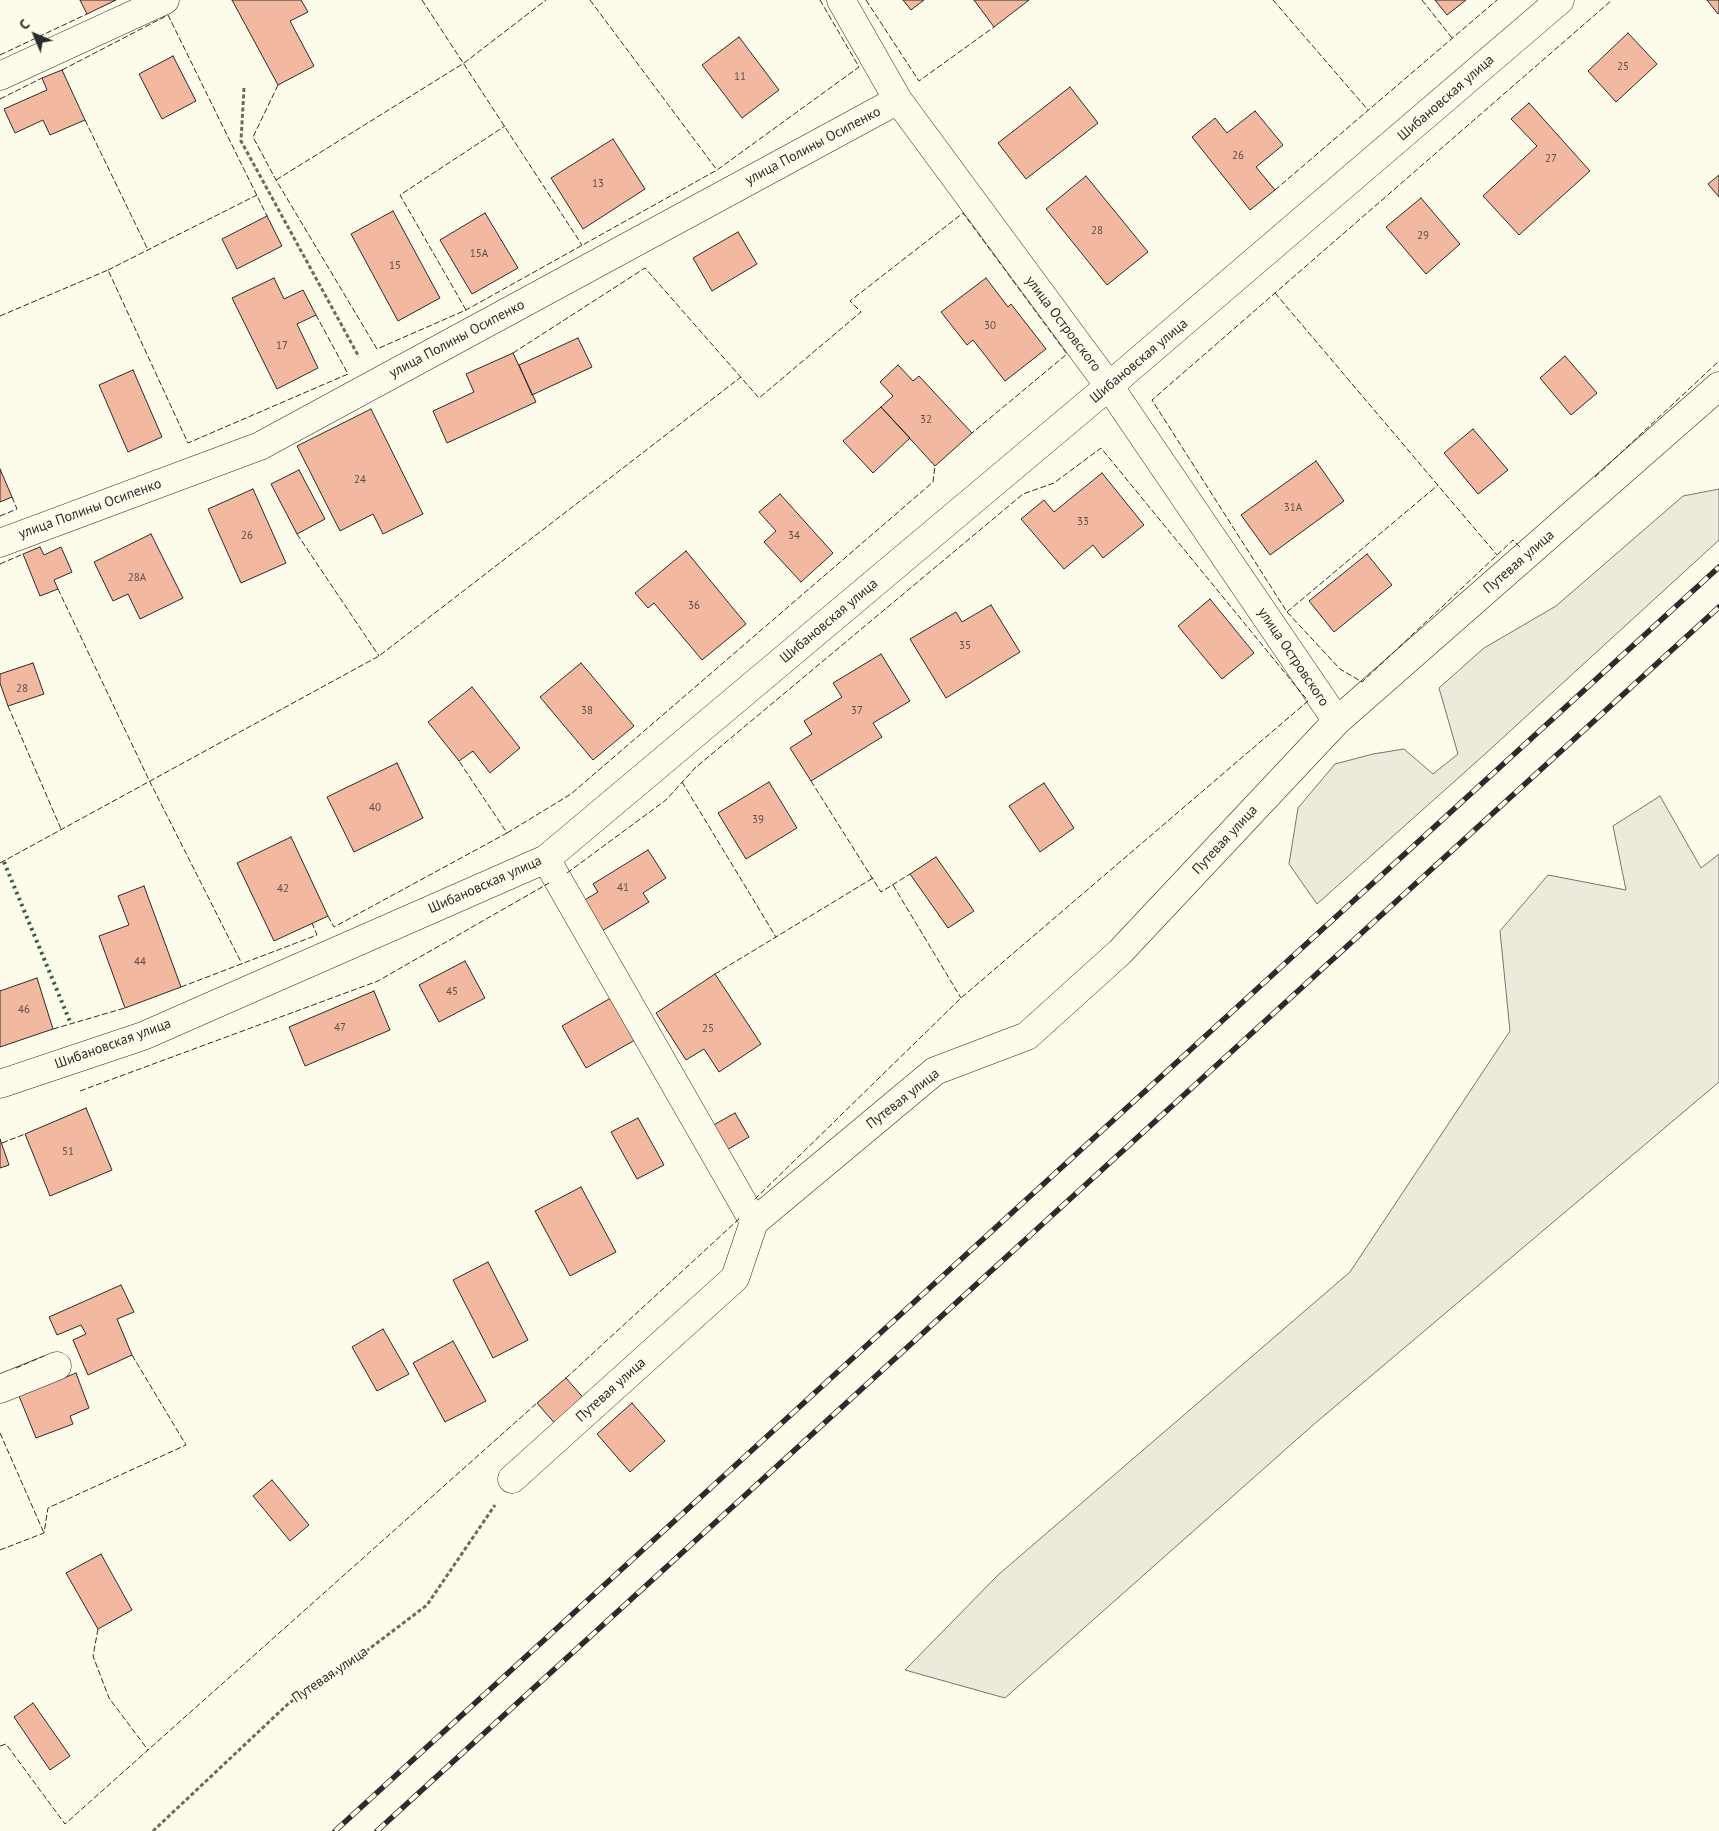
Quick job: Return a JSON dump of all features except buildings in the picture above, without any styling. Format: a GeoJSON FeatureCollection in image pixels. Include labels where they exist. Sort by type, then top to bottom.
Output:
{"type":"FeatureCollection","features":[{"type":"Feature","properties":{"kind":"street"},"geometry":{"type":"LineString","coordinates":[[0,76],[165,0]]}},
{"type":"Feature","properties":{"kind":"street","name":"улица Островского"},"geometry":{"type":"LineString","coordinates":[[841,0],[898,100],[1109,386],[1337,721]]}},
{"type":"Feature","properties":{"kind":"street","name":"Шибановская улица"},"geometry":{"type":"LineString","coordinates":[[0,1084],[143,1036],[546,859],[1109,386],[1560,0]]}},
{"type":"Feature","properties":{"kind":"street","name":"улица Полины Осипенко"},"geometry":{"type":"LineString","coordinates":[[0,543],[260,446],[898,100]]}},
{"type":"Feature","properties":{"kind":"street","name":"Путевая улица"},"geometry":{"type":"LineString","coordinates":[[512,1480],[735,1278],[754,1222],[935,1071],[1027,1036],[1120,952],[1337,721],[1719,386]]}},
{"type":"Feature","properties":{"kind":"street"},"geometry":{"type":"LineString","coordinates":[[546,859],[754,1222]]}},
{"type":"Feature","properties":{"kind":"street"},"geometry":{"type":"LineString","coordinates":[[0,1389],[57,1366]]}},
{"type":"Feature","properties":{"kind":"path"},"geometry":{"type":"LineString","coordinates":[[244,88],[241,141],[374,384]]}},
{"type":"Feature","properties":{"kind":"path","name":"Путевая улица"},"geometry":{"type":"LineString","coordinates":[[153,1831],[289,1702],[344,1668],[427,1605],[512,1480]]}},
{"type":"Feature","properties":{"kind":"shaded area"},"geometry":{"type":"Polygon","coordinates":[[[1719,489],[1719,540],[1484,755],[1317,904],[1289,864],[1298,808],[1335,764],[1373,754],[1404,749],[1433,774],[1458,754],[1439,688],[1484,648],[1556,606],[1683,496],[1719,489]]]}},
{"type":"Feature","properties":{"kind":"shaded area"},"geometry":{"type":"Polygon","coordinates":[[[1660,796],[1701,868],[1719,854],[1719,1082],[1313,1425],[1005,1698],[905,1670],[998,1575],[1350,1272],[1510,1031],[1500,931],[1548,875],[1626,890],[1613,826],[1660,796]]]}},
{"type":"Feature","properties":{"kind":"railway"},"geometry":{"type":"LineString","coordinates":[[335,1831],[1719,567]]}},
{"type":"Feature","properties":{"kind":"railway"},"geometry":{"type":"LineString","coordinates":[[377,1831],[1719,607]]}},
{"type":"Feature","properties":{"kind":"hedge"},"geometry":{"type":"LineString","coordinates":[[4,862],[71,1024]]}},
{"type":"Feature","properties":{"kind":"fence"},"geometry":{"type":"LineString","coordinates":[[422,0],[582,245]]}},
{"type":"Feature","properties":{"kind":"fence"},"geometry":{"type":"LineString","coordinates":[[276,180],[464,63],[546,0]]}},
{"type":"Feature","properties":{"kind":"fence"},"geometry":{"type":"LineString","coordinates":[[590,0],[717,170]]}},
{"type":"Feature","properties":{"kind":"fence"},"geometry":{"type":"LineString","coordinates":[[278,85],[253,137],[276,180],[377,349],[466,310],[717,170],[859,67],[820,0]]}},
{"type":"Feature","properties":{"kind":"fence"},"geometry":{"type":"LineString","coordinates":[[866,0],[919,81],[994,27]]}},
{"type":"Feature","properties":{"kind":"fence"},"geometry":{"type":"LineString","coordinates":[[1273,0],[1368,110]]}},
{"type":"Feature","properties":{"kind":"fence"},"geometry":{"type":"LineString","coordinates":[[1422,0],[1452,38]]}},
{"type":"Feature","properties":{"kind":"fence"},"geometry":{"type":"LineString","coordinates":[[1275,190],[1497,0]]}},
{"type":"Feature","properties":{"kind":"fence"},"geometry":{"type":"LineString","coordinates":[[1520,547],[1513,540],[1362,682],[1340,669],[1287,612],[1152,400],[1612,0]]}},
{"type":"Feature","properties":{"kind":"fence"},"geometry":{"type":"LineString","coordinates":[[0,55],[87,14]]}},
{"type":"Feature","properties":{"kind":"fence"},"geometry":{"type":"LineString","coordinates":[[62,70],[168,15],[267,216]]}},
{"type":"Feature","properties":{"kind":"fence"},"geometry":{"type":"LineString","coordinates":[[0,99],[42,78]]}},
{"type":"Feature","properties":{"kind":"fence"},"geometry":{"type":"LineString","coordinates":[[85,120],[148,250]]}},
{"type":"Feature","properties":{"kind":"fence"},"geometry":{"type":"LineString","coordinates":[[466,310],[400,195],[505,126]]}},
{"type":"Feature","properties":{"kind":"fence"},"geometry":{"type":"LineString","coordinates":[[108,270],[257,195]]}},
{"type":"Feature","properties":{"kind":"fence"},"geometry":{"type":"LineString","coordinates":[[513,353],[645,268],[759,398],[861,312],[850,301],[963,213],[1067,354],[972,433]]}},
{"type":"Feature","properties":{"kind":"fence"},"geometry":{"type":"LineString","coordinates":[[0,316],[108,270],[188,443],[348,374],[316,315]]}},
{"type":"Feature","properties":{"kind":"fence"},"geometry":{"type":"LineString","coordinates":[[1275,293],[1497,555]]}},
{"type":"Feature","properties":{"kind":"fence"},"geometry":{"type":"LineString","coordinates":[[1595,477],[1719,361]]}},
{"type":"Feature","properties":{"kind":"fence"},"geometry":{"type":"LineString","coordinates":[[0,863],[379,656],[741,377]]}},
{"type":"Feature","properties":{"kind":"fence"},"geometry":{"type":"LineString","coordinates":[[567,873],[666,800],[695,768],[1023,494],[1054,483],[1101,448],[1308,701],[961,998],[754,1200]]}},
{"type":"Feature","properties":{"kind":"fence"},"geometry":{"type":"LineString","coordinates":[[507,833],[571,794],[933,482],[935,466]]}},
{"type":"Feature","properties":{"kind":"fence"},"geometry":{"type":"LineString","coordinates":[[1287,612],[1438,485]]}},
{"type":"Feature","properties":{"kind":"fence"},"geometry":{"type":"LineString","coordinates":[[0,516],[17,509],[12,497]]}},
{"type":"Feature","properties":{"kind":"fence"},"geometry":{"type":"LineString","coordinates":[[297,534],[379,656]]}},
{"type":"Feature","properties":{"kind":"fence"},"geometry":{"type":"LineString","coordinates":[[0,564],[23,554]]}},
{"type":"Feature","properties":{"kind":"fence"},"geometry":{"type":"LineString","coordinates":[[58,589],[149,780],[242,964]]}},
{"type":"Feature","properties":{"kind":"fence"},"geometry":{"type":"LineString","coordinates":[[8,706],[61,829]]}},
{"type":"Feature","properties":{"kind":"fence"},"geometry":{"type":"LineString","coordinates":[[328,916],[334,927],[507,833],[459,761]]}},
{"type":"Feature","properties":{"kind":"fence"},"geometry":{"type":"LineString","coordinates":[[811,781],[881,892],[910,874]]}},
{"type":"Feature","properties":{"kind":"fence"},"geometry":{"type":"LineString","coordinates":[[682,782],[776,937]]}},
{"type":"Feature","properties":{"kind":"fence"},"geometry":{"type":"LineString","coordinates":[[715,974],[873,878]]}},
{"type":"Feature","properties":{"kind":"fence"},"geometry":{"type":"LineString","coordinates":[[80,1091],[378,981],[549,883]]}},
{"type":"Feature","properties":{"kind":"fence"},"geometry":{"type":"LineString","coordinates":[[893,885],[961,998]]}},
{"type":"Feature","properties":{"kind":"fence"},"geometry":{"type":"LineString","coordinates":[[181,987],[317,935],[312,923]]}},
{"type":"Feature","properties":{"kind":"fence"},"geometry":{"type":"LineString","coordinates":[[53,1029],[125,1008]]}},
{"type":"Feature","properties":{"kind":"fence"},"geometry":{"type":"LineString","coordinates":[[2,1143],[25,1134]]}},
{"type":"Feature","properties":{"kind":"fence"},"geometry":{"type":"LineString","coordinates":[[566,1378],[739,1219],[738,1217]]}},
{"type":"Feature","properties":{"kind":"fence"},"geometry":{"type":"LineString","coordinates":[[0,1550],[44,1533],[48,1508],[186,1445],[132,1355]]}},
{"type":"Feature","properties":{"kind":"fence"},"geometry":{"type":"LineString","coordinates":[[16,1368],[44,1356]]}},
{"type":"Feature","properties":{"kind":"fence"},"geometry":{"type":"LineString","coordinates":[[0,1746],[6,1744],[65,1824],[537,1403]]}},
{"type":"Feature","properties":{"kind":"fence"},"geometry":{"type":"LineString","coordinates":[[0,1433],[44,1533]]}},
{"type":"Feature","properties":{"kind":"fence"},"geometry":{"type":"LineString","coordinates":[[98,1629],[93,1656],[109,1698],[148,1750]]}}]}
